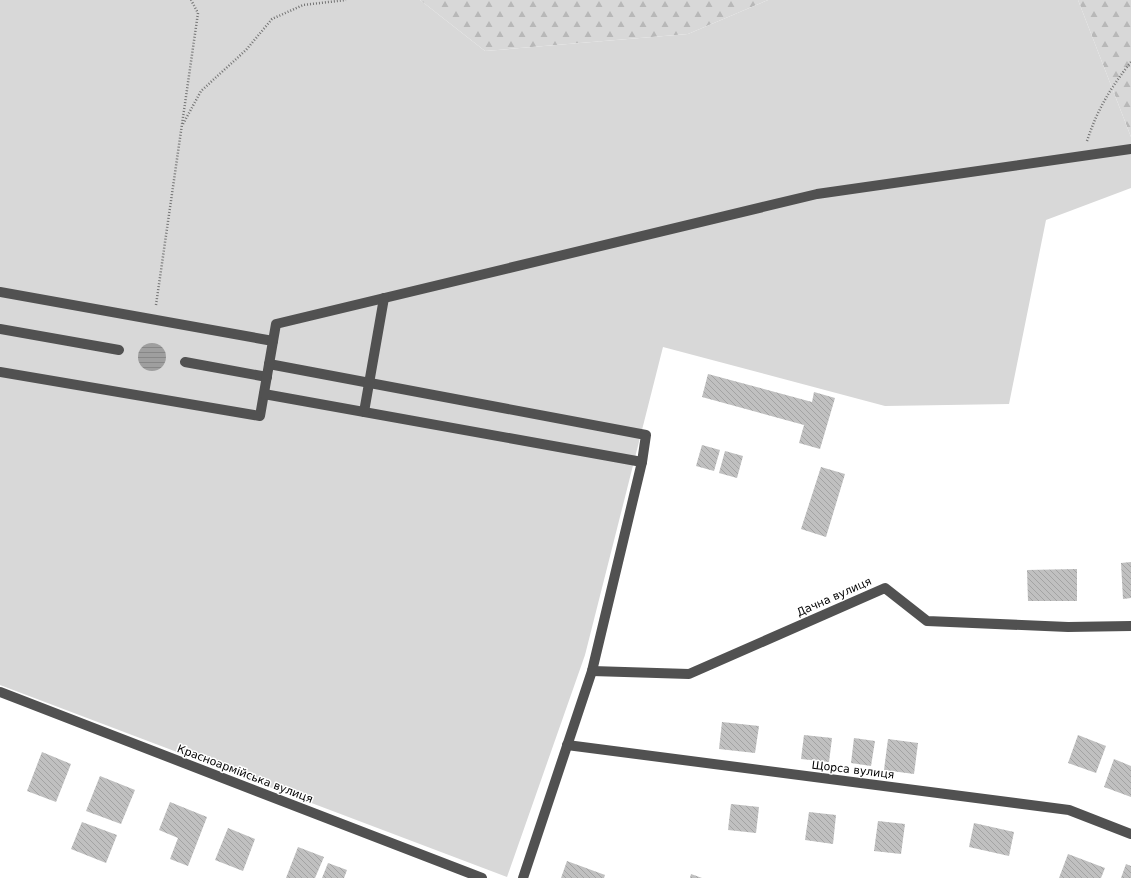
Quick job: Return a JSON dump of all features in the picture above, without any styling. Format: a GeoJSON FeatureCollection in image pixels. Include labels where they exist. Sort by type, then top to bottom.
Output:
{"type":"FeatureCollection","features":[{"type":"Feature","properties":{"kind":"street"},"geometry":{"type":"LineString","coordinates":[[0,372],[260,416],[276,324],[817,194],[1131,149]]}},
{"type":"Feature","properties":{"kind":"street"},"geometry":{"type":"LineString","coordinates":[[0,292],[273,341]]}},
{"type":"Feature","properties":{"kind":"street"},"geometry":{"type":"LineString","coordinates":[[364,412],[384,298]]}},
{"type":"Feature","properties":{"kind":"street"},"geometry":{"type":"LineString","coordinates":[[0,329],[119,350]]}},
{"type":"Feature","properties":{"kind":"street"},"geometry":{"type":"LineString","coordinates":[[185,362],[267,377]]}},
{"type":"Feature","properties":{"kind":"street"},"geometry":{"type":"LineString","coordinates":[[269,364],[646,434],[642,462],[592,671],[523,878]]}},
{"type":"Feature","properties":{"kind":"street"},"geometry":{"type":"LineString","coordinates":[[264,394],[642,462]]}},
{"type":"Feature","properties":{"kind":"street","name":"Дачна вулиця"},"geometry":{"type":"LineString","coordinates":[[592,671],[689,674],[885,588],[927,621],[1068,627],[1131,626]]}},
{"type":"Feature","properties":{"kind":"street","name":"Красноармійська вулиця"},"geometry":{"type":"LineString","coordinates":[[0,692],[482,878]]}},
{"type":"Feature","properties":{"kind":"street","name":"Щорса вулиця"},"geometry":{"type":"LineString","coordinates":[[567,745],[1069,810],[1131,834]]}},
{"type":"Feature","properties":{"kind":"path"},"geometry":{"type":"LineString","coordinates":[[154,320],[198,14],[191,0]]}},
{"type":"Feature","properties":{"kind":"path"},"geometry":{"type":"LineString","coordinates":[[182,126],[200,91],[246,50],[272,19],[304,5],[346,0]]}},
{"type":"Feature","properties":{"kind":"path"},"geometry":{"type":"LineString","coordinates":[[1083,155],[1095,116],[1115,82],[1131,62]]}},
{"type":"Feature","properties":{"kind":"green space"},"geometry":{"type":"Polygon","coordinates":[[[0,0],[420,0],[485,51],[688,34],[768,0],[1078,0],[1131,137],[1131,188],[1046,220],[1009,404],[885,406],[663,347],[585,655],[507,877],[0,685],[0,0]]]}},
{"type":"Feature","properties":{"kind":"green space"},"geometry":{"type":"Polygon","coordinates":[[[420,0],[768,0],[688,34],[485,51],[420,0]]]}},
{"type":"Feature","properties":{"kind":"green space"},"geometry":{"type":"Polygon","coordinates":[[[1078,0],[1131,0],[1131,137],[1078,0]]]}},
{"type":"Feature","properties":{"kind":"shaded area"},"geometry":{"type":"Polygon","coordinates":[[[152,343],[162,347],[166,357],[162,367],[152,371],[142,367],[138,357],[142,347],[152,343]]]}},
{"type":"Feature","properties":{"kind":"building"},"geometry":{"type":"Polygon","coordinates":[[[708,374],[812,402],[814,392],[835,398],[820,449],[799,443],[804,425],[702,397],[708,374]]]}},
{"type":"Feature","properties":{"kind":"building"},"geometry":{"type":"Polygon","coordinates":[[[702,445],[720,450],[714,471],[696,466],[702,445]]]}},
{"type":"Feature","properties":{"kind":"building"},"geometry":{"type":"Polygon","coordinates":[[[725,451],[743,456],[737,478],[719,473],[725,451]]]}},
{"type":"Feature","properties":{"kind":"building"},"geometry":{"type":"Polygon","coordinates":[[[821,467],[845,474],[826,537],[801,529],[821,467]]]}},
{"type":"Feature","properties":{"kind":"building"},"geometry":{"type":"Polygon","coordinates":[[[1131,562],[1131,598],[1123,599],[1121,563],[1131,562]]]}},
{"type":"Feature","properties":{"kind":"building"},"geometry":{"type":"Polygon","coordinates":[[[1077,569],[1077,601],[1028,601],[1027,570],[1077,569]]]}},
{"type":"Feature","properties":{"kind":"building"},"geometry":{"type":"Polygon","coordinates":[[[722,722],[759,726],[755,753],[719,749],[722,722]]]}},
{"type":"Feature","properties":{"kind":"building"},"geometry":{"type":"Polygon","coordinates":[[[804,735],[832,738],[829,762],[801,759],[804,735]]]}},
{"type":"Feature","properties":{"kind":"building"},"geometry":{"type":"Polygon","coordinates":[[[1078,735],[1106,746],[1096,773],[1068,763],[1078,735]]]}},
{"type":"Feature","properties":{"kind":"building"},"geometry":{"type":"Polygon","coordinates":[[[854,738],[875,741],[871,766],[851,763],[854,738]]]}},
{"type":"Feature","properties":{"kind":"building"},"geometry":{"type":"Polygon","coordinates":[[[888,739],[918,743],[914,774],[884,770],[888,739]]]}},
{"type":"Feature","properties":{"kind":"building"},"geometry":{"type":"Polygon","coordinates":[[[42,752],[71,764],[56,802],[27,791],[42,752]]]}},
{"type":"Feature","properties":{"kind":"building"},"geometry":{"type":"Polygon","coordinates":[[[1114,759],[1131,766],[1131,797],[1104,787],[1114,759]]]}},
{"type":"Feature","properties":{"kind":"building"},"geometry":{"type":"Polygon","coordinates":[[[100,776],[135,790],[121,824],[86,811],[100,776]]]}},
{"type":"Feature","properties":{"kind":"building"},"geometry":{"type":"Polygon","coordinates":[[[170,802],[207,817],[188,866],[170,859],[178,838],[159,830],[170,802]]]}},
{"type":"Feature","properties":{"kind":"building"},"geometry":{"type":"Polygon","coordinates":[[[731,804],[759,807],[756,833],[728,830],[731,804]]]}},
{"type":"Feature","properties":{"kind":"building"},"geometry":{"type":"Polygon","coordinates":[[[809,812],[836,815],[833,844],[805,840],[809,812]]]}},
{"type":"Feature","properties":{"kind":"building"},"geometry":{"type":"Polygon","coordinates":[[[878,821],[905,824],[901,854],[874,851],[878,821]]]}},
{"type":"Feature","properties":{"kind":"building"},"geometry":{"type":"Polygon","coordinates":[[[82,822],[117,835],[106,863],[71,849],[82,822]]]}},
{"type":"Feature","properties":{"kind":"building"},"geometry":{"type":"Polygon","coordinates":[[[974,823],[1014,832],[1009,856],[969,847],[974,823]]]}},
{"type":"Feature","properties":{"kind":"building"},"geometry":{"type":"Polygon","coordinates":[[[228,828],[255,839],[243,871],[215,860],[228,828]]]}},
{"type":"Feature","properties":{"kind":"building"},"geometry":{"type":"Polygon","coordinates":[[[298,847],[324,857],[315,878],[286,878],[298,847]]]}},
{"type":"Feature","properties":{"kind":"building"},"geometry":{"type":"Polygon","coordinates":[[[1068,854],[1105,868],[1101,878],[1059,878],[1068,854]]]}},
{"type":"Feature","properties":{"kind":"building"},"geometry":{"type":"Polygon","coordinates":[[[567,861],[605,875],[604,878],[561,878],[567,861]]]}},
{"type":"Feature","properties":{"kind":"building"},"geometry":{"type":"Polygon","coordinates":[[[328,863],[347,870],[344,878],[322,878],[328,863]]]}},
{"type":"Feature","properties":{"kind":"building"},"geometry":{"type":"Polygon","coordinates":[[[1126,864],[1131,866],[1131,878],[1121,878],[1126,864]]]}},
{"type":"Feature","properties":{"kind":"building"},"geometry":{"type":"Polygon","coordinates":[[[691,874],[702,878],[690,878],[691,874]]]}}]}
